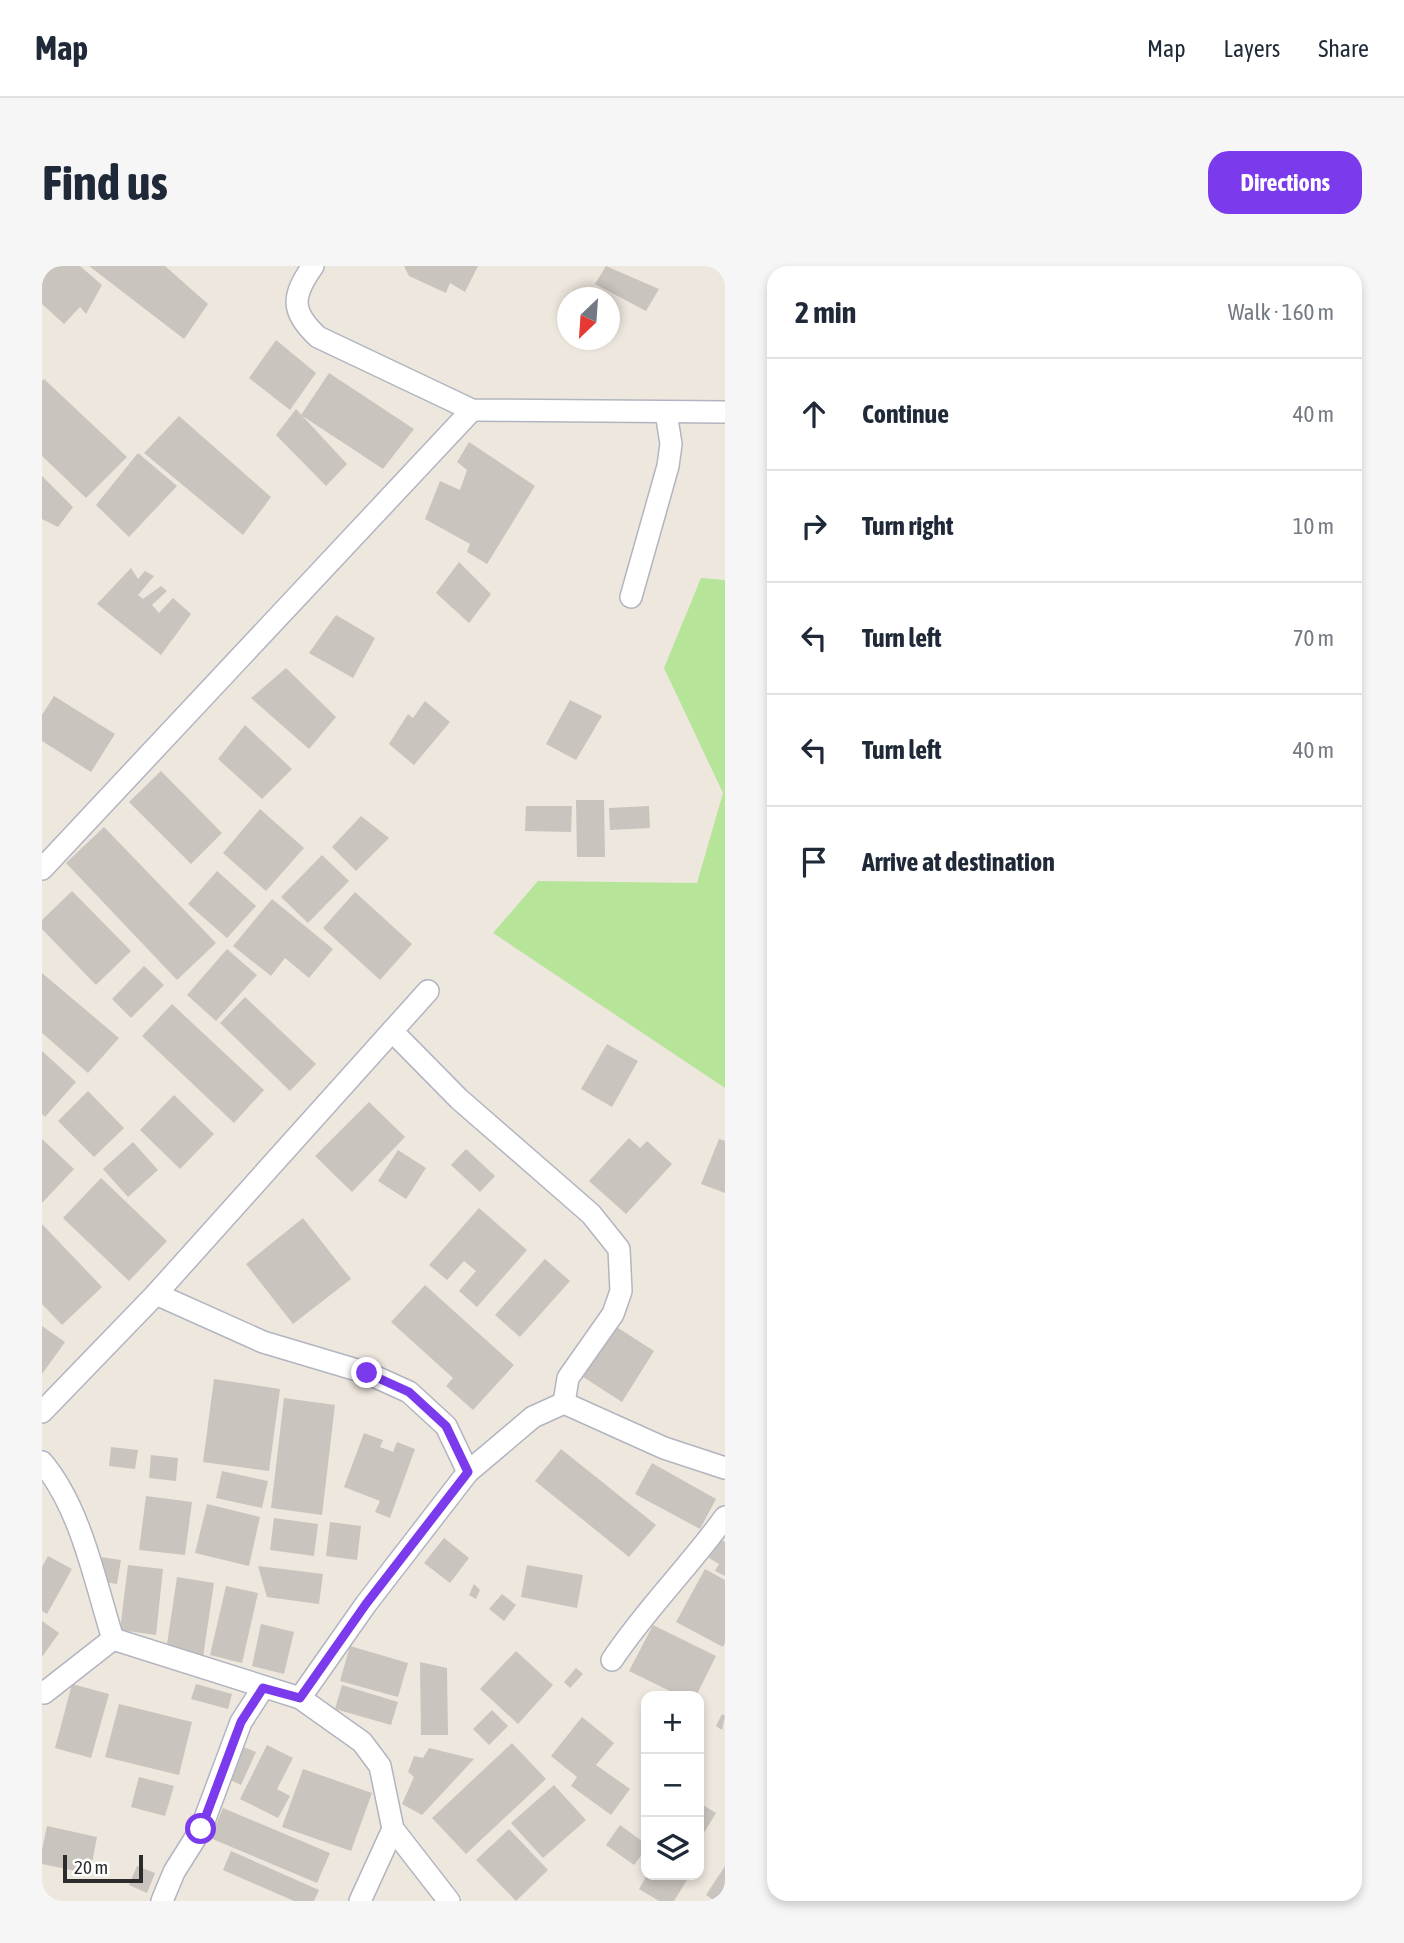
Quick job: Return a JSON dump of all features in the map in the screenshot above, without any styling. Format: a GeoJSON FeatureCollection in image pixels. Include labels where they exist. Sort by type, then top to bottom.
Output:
{"type":"FeatureCollection","features":[{"type":"Feature","properties":{"kind":"street"},"geometry":{"type":"LineString","coordinates":[[313,266],[305,276],[296,304],[302,322],[318,337],[471,410],[725,412]]}},
{"type":"Feature","properties":{"kind":"street"},"geometry":{"type":"LineString","coordinates":[[42,869],[471,410]]}},
{"type":"Feature","properties":{"kind":"street"},"geometry":{"type":"LineString","coordinates":[[631,597],[668,466],[671,444],[666,412]]}},
{"type":"Feature","properties":{"kind":"street"},"geometry":{"type":"LineString","coordinates":[[42,1412],[156,1294],[428,991]]}},
{"type":"Feature","properties":{"kind":"street"},"geometry":{"type":"LineString","coordinates":[[393,1031],[459,1099],[591,1214],[620,1249],[621,1291],[613,1314],[568,1378],[564,1403]]}},
{"type":"Feature","properties":{"kind":"street"},"geometry":{"type":"LineString","coordinates":[[156,1294],[262,1342],[367,1373],[409,1392],[446,1426],[468,1472]]}},
{"type":"Feature","properties":{"kind":"street"},"geometry":{"type":"LineString","coordinates":[[300,1698],[366,1604],[468,1472],[533,1417],[564,1403],[664,1448],[725,1468]]}},
{"type":"Feature","properties":{"kind":"street"},"geometry":{"type":"LineString","coordinates":[[42,1462],[50,1471],[74,1515],[113,1639]]}},
{"type":"Feature","properties":{"kind":"street"},"geometry":{"type":"LineString","coordinates":[[612,1660],[631,1630],[692,1562],[725,1517]]}},
{"type":"Feature","properties":{"kind":"street"},"geometry":{"type":"LineString","coordinates":[[113,1639],[300,1698],[362,1742],[380,1766],[393,1829],[449,1901]]}},
{"type":"Feature","properties":{"kind":"street"},"geometry":{"type":"LineString","coordinates":[[44,1693],[113,1639]]}},
{"type":"Feature","properties":{"kind":"street"},"geometry":{"type":"LineString","coordinates":[[162,1901],[174,1872],[201,1829],[241,1722],[263,1688]]}},
{"type":"Feature","properties":{"kind":"street"},"geometry":{"type":"LineString","coordinates":[[360,1901],[393,1829]]}},
{"type":"Feature","properties":{"kind":"green space"},"geometry":{"type":"Polygon","coordinates":[[[701,578],[725,580],[725,1088],[493,933],[538,881],[697,883],[723,793],[664,668],[701,578]]]}},
{"type":"Feature","properties":{"kind":"building"},"geometry":{"type":"Polygon","coordinates":[[[42,266],[80,266],[102,285],[86,314],[80,307],[64,324],[42,304],[42,266]]]}},
{"type":"Feature","properties":{"kind":"building"},"geometry":{"type":"Polygon","coordinates":[[[89,266],[165,266],[208,304],[184,339],[89,266]]]}},
{"type":"Feature","properties":{"kind":"building"},"geometry":{"type":"Polygon","coordinates":[[[404,266],[478,266],[465,292],[450,283],[446,293],[409,276],[404,266]]]}},
{"type":"Feature","properties":{"kind":"building"},"geometry":{"type":"Polygon","coordinates":[[[606,266],[659,289],[646,311],[620,297],[620,287],[601,287],[595,284],[606,266]]]}},
{"type":"Feature","properties":{"kind":"building"},"geometry":{"type":"Polygon","coordinates":[[[276,340],[316,373],[290,410],[249,378],[276,340]]]}},
{"type":"Feature","properties":{"kind":"building"},"geometry":{"type":"Polygon","coordinates":[[[329,373],[414,429],[383,469],[301,415],[329,373]]]}},
{"type":"Feature","properties":{"kind":"building"},"geometry":{"type":"Polygon","coordinates":[[[44,379],[127,457],[86,498],[42,456],[44,379]]]}},
{"type":"Feature","properties":{"kind":"building"},"geometry":{"type":"Polygon","coordinates":[[[296,409],[347,464],[326,486],[276,435],[296,409]]]}},
{"type":"Feature","properties":{"kind":"building"},"geometry":{"type":"Polygon","coordinates":[[[179,416],[271,497],[243,535],[144,453],[179,416]]]}},
{"type":"Feature","properties":{"kind":"building"},"geometry":{"type":"Polygon","coordinates":[[[469,442],[535,486],[487,564],[467,552],[470,544],[425,519],[440,481],[460,490],[467,470],[457,462],[469,442]]]}},
{"type":"Feature","properties":{"kind":"building"},"geometry":{"type":"Polygon","coordinates":[[[138,453],[177,486],[129,537],[96,505],[138,453]]]}},
{"type":"Feature","properties":{"kind":"building"},"geometry":{"type":"Polygon","coordinates":[[[42,476],[73,507],[58,527],[42,519],[42,476]]]}},
{"type":"Feature","properties":{"kind":"building"},"geometry":{"type":"Polygon","coordinates":[[[459,562],[491,594],[469,623],[436,593],[459,562]]]}},
{"type":"Feature","properties":{"kind":"building"},"geometry":{"type":"Polygon","coordinates":[[[131,568],[138,579],[145,571],[154,576],[138,595],[143,599],[161,586],[167,591],[152,605],[159,613],[173,598],[191,614],[161,655],[97,604],[131,568]]]}},
{"type":"Feature","properties":{"kind":"building"},"geometry":{"type":"Polygon","coordinates":[[[336,615],[375,638],[353,678],[309,653],[336,615]]]}},
{"type":"Feature","properties":{"kind":"building"},"geometry":{"type":"Polygon","coordinates":[[[286,668],[336,717],[309,749],[251,698],[286,668]]]}},
{"type":"Feature","properties":{"kind":"building"},"geometry":{"type":"Polygon","coordinates":[[[54,696],[115,734],[91,772],[42,741],[42,715],[54,696]]]}},
{"type":"Feature","properties":{"kind":"building"},"geometry":{"type":"Polygon","coordinates":[[[570,700],[602,716],[576,760],[546,744],[570,700]]]}},
{"type":"Feature","properties":{"kind":"building"},"geometry":{"type":"Polygon","coordinates":[[[425,701],[450,722],[414,765],[389,744],[408,714],[413,718],[425,701]]]}},
{"type":"Feature","properties":{"kind":"building"},"geometry":{"type":"Polygon","coordinates":[[[245,725],[292,769],[262,799],[218,759],[245,725]]]}},
{"type":"Feature","properties":{"kind":"building"},"geometry":{"type":"Polygon","coordinates":[[[161,771],[222,833],[191,864],[129,802],[161,771]]]}},
{"type":"Feature","properties":{"kind":"building"},"geometry":{"type":"Polygon","coordinates":[[[576,800],[604,800],[605,857],[577,857],[576,800]]]}},
{"type":"Feature","properties":{"kind":"building"},"geometry":{"type":"Polygon","coordinates":[[[526,806],[572,806],[571,832],[525,831],[526,806]]]}},
{"type":"Feature","properties":{"kind":"building"},"geometry":{"type":"Polygon","coordinates":[[[649,806],[650,828],[610,830],[609,808],[649,806]]]}},
{"type":"Feature","properties":{"kind":"building"},"geometry":{"type":"Polygon","coordinates":[[[260,809],[304,848],[266,891],[223,853],[260,809]]]}},
{"type":"Feature","properties":{"kind":"building"},"geometry":{"type":"Polygon","coordinates":[[[361,816],[389,838],[356,871],[332,847],[361,816]]]}},
{"type":"Feature","properties":{"kind":"building"},"geometry":{"type":"Polygon","coordinates":[[[104,827],[216,943],[177,980],[66,863],[104,827]]]}},
{"type":"Feature","properties":{"kind":"building"},"geometry":{"type":"Polygon","coordinates":[[[322,855],[349,881],[308,923],[281,897],[322,855]]]}},
{"type":"Feature","properties":{"kind":"building"},"geometry":{"type":"Polygon","coordinates":[[[217,871],[256,906],[227,938],[188,904],[217,871]]]}},
{"type":"Feature","properties":{"kind":"building"},"geometry":{"type":"Polygon","coordinates":[[[72,891],[131,951],[96,985],[42,929],[42,920],[72,891]]]}},
{"type":"Feature","properties":{"kind":"building"},"geometry":{"type":"Polygon","coordinates":[[[355,892],[412,944],[380,980],[323,928],[355,892]]]}},
{"type":"Feature","properties":{"kind":"building"},"geometry":{"type":"Polygon","coordinates":[[[272,899],[333,949],[309,978],[285,958],[271,976],[233,946],[272,899]]]}},
{"type":"Feature","properties":{"kind":"building"},"geometry":{"type":"Polygon","coordinates":[[[227,949],[257,975],[216,1021],[187,995],[227,949]]]}},
{"type":"Feature","properties":{"kind":"building"},"geometry":{"type":"Polygon","coordinates":[[[144,966],[164,985],[131,1018],[112,999],[144,966]]]}},
{"type":"Feature","properties":{"kind":"building"},"geometry":{"type":"Polygon","coordinates":[[[42,973],[119,1038],[88,1073],[42,1033],[42,973]]]}},
{"type":"Feature","properties":{"kind":"building"},"geometry":{"type":"Polygon","coordinates":[[[245,997],[316,1064],[290,1091],[220,1023],[245,997]]]}},
{"type":"Feature","properties":{"kind":"building"},"geometry":{"type":"Polygon","coordinates":[[[172,1004],[264,1090],[234,1123],[142,1036],[172,1004]]]}},
{"type":"Feature","properties":{"kind":"building"},"geometry":{"type":"Polygon","coordinates":[[[607,1044],[638,1061],[612,1107],[581,1089],[607,1044]]]}},
{"type":"Feature","properties":{"kind":"building"},"geometry":{"type":"Polygon","coordinates":[[[42,1051],[76,1082],[45,1117],[42,1114],[42,1051]]]}},
{"type":"Feature","properties":{"kind":"building"},"geometry":{"type":"Polygon","coordinates":[[[88,1091],[124,1128],[94,1157],[58,1121],[88,1091]]]}},
{"type":"Feature","properties":{"kind":"building"},"geometry":{"type":"Polygon","coordinates":[[[174,1095],[214,1134],[180,1169],[140,1130],[174,1095]]]}},
{"type":"Feature","properties":{"kind":"building"},"geometry":{"type":"Polygon","coordinates":[[[369,1102],[405,1137],[352,1192],[315,1156],[369,1102]]]}},
{"type":"Feature","properties":{"kind":"building"},"geometry":{"type":"Polygon","coordinates":[[[629,1138],[640,1148],[647,1141],[672,1164],[626,1214],[589,1181],[629,1138]]]}},
{"type":"Feature","properties":{"kind":"building"},"geometry":{"type":"Polygon","coordinates":[[[42,1139],[74,1169],[42,1203],[42,1139]]]}},
{"type":"Feature","properties":{"kind":"building"},"geometry":{"type":"Polygon","coordinates":[[[719,1139],[725,1141],[725,1193],[701,1184],[719,1139]]]}},
{"type":"Feature","properties":{"kind":"building"},"geometry":{"type":"Polygon","coordinates":[[[133,1142],[158,1170],[128,1197],[103,1169],[133,1142]]]}},
{"type":"Feature","properties":{"kind":"building"},"geometry":{"type":"Polygon","coordinates":[[[466,1149],[495,1176],[480,1192],[451,1165],[466,1149]]]}},
{"type":"Feature","properties":{"kind":"building"},"geometry":{"type":"Polygon","coordinates":[[[398,1150],[426,1168],[406,1199],[378,1181],[398,1150]]]}},
{"type":"Feature","properties":{"kind":"building"},"geometry":{"type":"Polygon","coordinates":[[[101,1178],[167,1241],[129,1281],[63,1218],[101,1178]]]}},
{"type":"Feature","properties":{"kind":"building"},"geometry":{"type":"Polygon","coordinates":[[[479,1208],[527,1250],[477,1307],[459,1291],[476,1271],[464,1261],[447,1280],[429,1265],[479,1208]]]}},
{"type":"Feature","properties":{"kind":"building"},"geometry":{"type":"Polygon","coordinates":[[[303,1218],[351,1279],[293,1324],[246,1264],[303,1218]]]}},
{"type":"Feature","properties":{"kind":"building"},"geometry":{"type":"Polygon","coordinates":[[[42,1224],[102,1287],[62,1325],[42,1304],[42,1224]]]}},
{"type":"Feature","properties":{"kind":"building"},"geometry":{"type":"Polygon","coordinates":[[[545,1259],[570,1281],[520,1337],[495,1315],[545,1259]]]}},
{"type":"Feature","properties":{"kind":"building"},"geometry":{"type":"Polygon","coordinates":[[[425,1285],[514,1365],[473,1410],[446,1386],[453,1378],[391,1322],[425,1285]]]}},
{"type":"Feature","properties":{"kind":"building"},"geometry":{"type":"Polygon","coordinates":[[[612,1324],[654,1351],[622,1402],[580,1375],[612,1324]]]}},
{"type":"Feature","properties":{"kind":"building"},"geometry":{"type":"Polygon","coordinates":[[[42,1326],[65,1342],[42,1374],[42,1326]]]}},
{"type":"Feature","properties":{"kind":"building"},"geometry":{"type":"Polygon","coordinates":[[[214,1379],[280,1389],[269,1471],[203,1462],[214,1379]]]}},
{"type":"Feature","properties":{"kind":"building"},"geometry":{"type":"Polygon","coordinates":[[[284,1398],[335,1405],[322,1515],[271,1508],[284,1398]]]}},
{"type":"Feature","properties":{"kind":"building"},"geometry":{"type":"Polygon","coordinates":[[[364,1433],[383,1440],[380,1447],[393,1452],[397,1442],[415,1449],[390,1518],[375,1512],[380,1501],[344,1487],[364,1433]]]}},
{"type":"Feature","properties":{"kind":"building"},"geometry":{"type":"Polygon","coordinates":[[[111,1447],[138,1450],[135,1469],[109,1466],[111,1447]]]}},
{"type":"Feature","properties":{"kind":"building"},"geometry":{"type":"Polygon","coordinates":[[[561,1449],[656,1525],[629,1557],[535,1481],[561,1449]]]}},
{"type":"Feature","properties":{"kind":"building"},"geometry":{"type":"Polygon","coordinates":[[[151,1455],[178,1458],[176,1481],[149,1478],[151,1455]]]}},
{"type":"Feature","properties":{"kind":"building"},"geometry":{"type":"Polygon","coordinates":[[[652,1463],[716,1499],[700,1529],[635,1494],[652,1463]]]}},
{"type":"Feature","properties":{"kind":"building"},"geometry":{"type":"Polygon","coordinates":[[[222,1471],[268,1481],[262,1508],[216,1498],[222,1471]]]}},
{"type":"Feature","properties":{"kind":"building"},"geometry":{"type":"Polygon","coordinates":[[[146,1496],[192,1502],[185,1555],[139,1550],[146,1496]]]}},
{"type":"Feature","properties":{"kind":"building"},"geometry":{"type":"Polygon","coordinates":[[[207,1504],[260,1517],[249,1566],[195,1553],[207,1504]]]}},
{"type":"Feature","properties":{"kind":"building"},"geometry":{"type":"Polygon","coordinates":[[[274,1518],[318,1524],[314,1556],[270,1550],[274,1518]]]}},
{"type":"Feature","properties":{"kind":"building"},"geometry":{"type":"Polygon","coordinates":[[[330,1522],[361,1526],[357,1560],[326,1556],[330,1522]]]}},
{"type":"Feature","properties":{"kind":"building"},"geometry":{"type":"Polygon","coordinates":[[[444,1538],[469,1558],[450,1583],[424,1563],[444,1538]]]}},
{"type":"Feature","properties":{"kind":"building"},"geometry":{"type":"Polygon","coordinates":[[[720,1539],[725,1542],[725,1576],[715,1571],[719,1564],[709,1558],[720,1539]]]}},
{"type":"Feature","properties":{"kind":"building"},"geometry":{"type":"Polygon","coordinates":[[[48,1556],[72,1569],[47,1614],[42,1611],[42,1567],[48,1556]]]}},
{"type":"Feature","properties":{"kind":"building"},"geometry":{"type":"Polygon","coordinates":[[[100,1557],[121,1560],[117,1584],[97,1581],[100,1557]]]}},
{"type":"Feature","properties":{"kind":"building"},"geometry":{"type":"Polygon","coordinates":[[[128,1565],[163,1569],[156,1635],[120,1630],[128,1565]]]}},
{"type":"Feature","properties":{"kind":"building"},"geometry":{"type":"Polygon","coordinates":[[[527,1565],[583,1575],[577,1608],[521,1597],[527,1565]]]}},
{"type":"Feature","properties":{"kind":"building"},"geometry":{"type":"Polygon","coordinates":[[[258,1566],[323,1574],[319,1604],[267,1597],[258,1566]]]}},
{"type":"Feature","properties":{"kind":"building"},"geometry":{"type":"Polygon","coordinates":[[[705,1569],[725,1580],[723,1647],[676,1622],[705,1569]]]}},
{"type":"Feature","properties":{"kind":"building"},"geometry":{"type":"Polygon","coordinates":[[[177,1577],[214,1583],[203,1657],[166,1651],[177,1577]]]}},
{"type":"Feature","properties":{"kind":"building"},"geometry":{"type":"Polygon","coordinates":[[[474,1584],[480,1590],[476,1599],[469,1595],[474,1584]]]}},
{"type":"Feature","properties":{"kind":"building"},"geometry":{"type":"Polygon","coordinates":[[[226,1586],[258,1593],[242,1663],[210,1655],[226,1586]]]}},
{"type":"Feature","properties":{"kind":"building"},"geometry":{"type":"Polygon","coordinates":[[[502,1594],[516,1605],[504,1621],[489,1609],[502,1594]]]}},
{"type":"Feature","properties":{"kind":"building"},"geometry":{"type":"Polygon","coordinates":[[[42,1621],[59,1633],[42,1657],[42,1621]]]}},
{"type":"Feature","properties":{"kind":"building"},"geometry":{"type":"Polygon","coordinates":[[[261,1624],[294,1632],[284,1674],[252,1666],[261,1624]]]}},
{"type":"Feature","properties":{"kind":"building"},"geometry":{"type":"Polygon","coordinates":[[[653,1625],[716,1656],[698,1691],[670,1691],[629,1671],[653,1625]]]}},
{"type":"Feature","properties":{"kind":"building"},"geometry":{"type":"Polygon","coordinates":[[[350,1646],[408,1663],[398,1697],[340,1681],[350,1646]]]}},
{"type":"Feature","properties":{"kind":"building"},"geometry":{"type":"Polygon","coordinates":[[[516,1651],[553,1685],[518,1724],[480,1689],[516,1651]]]}},
{"type":"Feature","properties":{"kind":"building"},"geometry":{"type":"Polygon","coordinates":[[[420,1662],[447,1668],[448,1735],[421,1735],[420,1662]]]}},
{"type":"Feature","properties":{"kind":"building"},"geometry":{"type":"Polygon","coordinates":[[[576,1668],[583,1674],[570,1688],[564,1682],[576,1668]]]}},
{"type":"Feature","properties":{"kind":"building"},"geometry":{"type":"Polygon","coordinates":[[[72,1684],[109,1694],[91,1758],[55,1748],[72,1684]]]}},
{"type":"Feature","properties":{"kind":"building"},"geometry":{"type":"Polygon","coordinates":[[[196,1684],[232,1694],[228,1709],[191,1699],[196,1684]]]}},
{"type":"Feature","properties":{"kind":"building"},"geometry":{"type":"Polygon","coordinates":[[[342,1685],[398,1702],[391,1725],[335,1709],[342,1685]]]}},
{"type":"Feature","properties":{"kind":"building"},"geometry":{"type":"Polygon","coordinates":[[[119,1704],[192,1722],[179,1775],[105,1757],[119,1704]]]}},
{"type":"Feature","properties":{"kind":"building"},"geometry":{"type":"Polygon","coordinates":[[[492,1710],[508,1726],[489,1745],[473,1729],[492,1710]]]}},
{"type":"Feature","properties":{"kind":"building"},"geometry":{"type":"Polygon","coordinates":[[[722,1714],[725,1716],[722,1730],[716,1726],[722,1714]]]}},
{"type":"Feature","properties":{"kind":"building"},"geometry":{"type":"Polygon","coordinates":[[[582,1717],[614,1743],[596,1765],[630,1789],[611,1815],[571,1786],[577,1777],[551,1756],[582,1717]]]}},
{"type":"Feature","properties":{"kind":"building"},"geometry":{"type":"Polygon","coordinates":[[[512,1743],[546,1779],[466,1854],[432,1818],[512,1743]]]}},
{"type":"Feature","properties":{"kind":"building"},"geometry":{"type":"Polygon","coordinates":[[[267,1745],[293,1758],[277,1789],[290,1796],[278,1818],[240,1799],[267,1745]]]}},
{"type":"Feature","properties":{"kind":"building"},"geometry":{"type":"Polygon","coordinates":[[[241,1746],[256,1752],[241,1785],[226,1778],[241,1746]]]}},
{"type":"Feature","properties":{"kind":"building"},"geometry":{"type":"Polygon","coordinates":[[[429,1748],[474,1759],[422,1815],[402,1804],[414,1777],[408,1772],[414,1756],[423,1758],[429,1748]]]}},
{"type":"Feature","properties":{"kind":"building"},"geometry":{"type":"Polygon","coordinates":[[[303,1769],[372,1793],[351,1851],[282,1827],[303,1769]]]}},
{"type":"Feature","properties":{"kind":"building"},"geometry":{"type":"Polygon","coordinates":[[[139,1777],[174,1786],[165,1816],[131,1807],[139,1777]]]}},
{"type":"Feature","properties":{"kind":"building"},"geometry":{"type":"Polygon","coordinates":[[[554,1785],[586,1820],[543,1858],[511,1823],[554,1785]]]}},
{"type":"Feature","properties":{"kind":"building"},"geometry":{"type":"Polygon","coordinates":[[[704,1806],[716,1813],[704,1833],[704,1806]]]}},
{"type":"Feature","properties":{"kind":"building"},"geometry":{"type":"Polygon","coordinates":[[[223,1808],[330,1853],[317,1883],[210,1838],[223,1808]]]}},
{"type":"Feature","properties":{"kind":"building"},"geometry":{"type":"Polygon","coordinates":[[[620,1825],[641,1840],[641,1856],[634,1865],[606,1845],[620,1825]]]}},
{"type":"Feature","properties":{"kind":"building"},"geometry":{"type":"Polygon","coordinates":[[[47,1826],[97,1837],[90,1874],[42,1864],[47,1826]]]}},
{"type":"Feature","properties":{"kind":"building"},"geometry":{"type":"Polygon","coordinates":[[[509,1829],[548,1870],[516,1901],[476,1860],[509,1829]]]}},
{"type":"Feature","properties":{"kind":"building"},"geometry":{"type":"Polygon","coordinates":[[[231,1851],[319,1890],[314,1901],[294,1901],[223,1870],[231,1851]]]}},
{"type":"Feature","properties":{"kind":"building"},"geometry":{"type":"Polygon","coordinates":[[[137,1866],[155,1873],[147,1893],[129,1885],[137,1866]]]}},
{"type":"Feature","properties":{"kind":"building"},"geometry":{"type":"Polygon","coordinates":[[[725,1866],[725,1901],[715,1901],[706,1895],[725,1866]]]}},
{"type":"Feature","properties":{"kind":"building"},"geometry":{"type":"Polygon","coordinates":[[[644,1880],[687,1880],[674,1901],[659,1901],[639,1889],[644,1880]]]}},
{"type":"Feature","properties":{"kind":"route"},"geometry":{"type":"LineString","coordinates":[[201,1829],[241,1722],[263,1688],[300,1698],[366,1604],[468,1472],[446,1426],[409,1392],[367,1373]]}}]}
